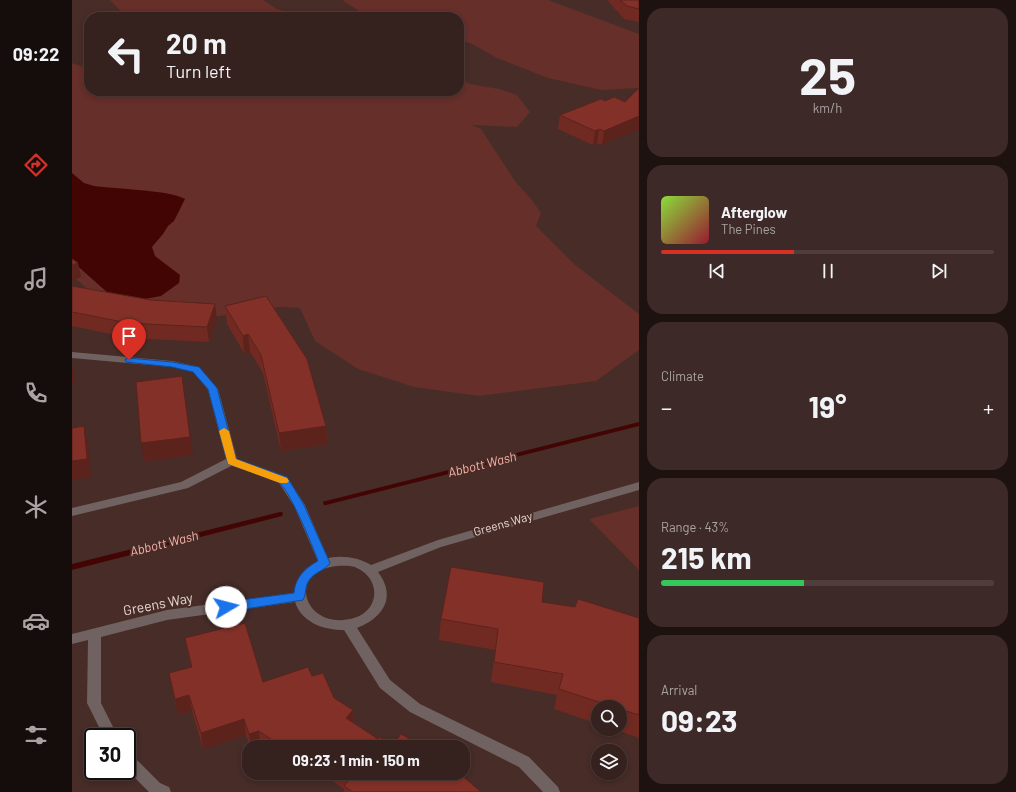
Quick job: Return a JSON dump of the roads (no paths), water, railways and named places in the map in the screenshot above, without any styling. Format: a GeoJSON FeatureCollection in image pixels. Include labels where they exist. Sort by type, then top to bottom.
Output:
{"type":"FeatureCollection","features":[{"type":"Feature","properties":{"kind":"street"},"geometry":{"type":"LineString","coordinates":[[72,355],[172,364],[196,369],[213,388],[232,461]]}},
{"type":"Feature","properties":{"kind":"street"},"geometry":{"type":"LineString","coordinates":[[72,512],[184,485],[232,461],[283,480],[299,505],[324,563]]}},
{"type":"Feature","properties":{"kind":"street","name":"Greens Way"},"geometry":{"type":"LineString","coordinates":[[370,570],[438,544],[639,486]]}},
{"type":"Feature","properties":{"kind":"street"},"geometry":{"type":"LineString","coordinates":[[349,561],[360,564],[370,570],[377,578],[381,587],[381,597],[378,607],[370,615],[360,621],[348,625],[335,625],[316,619],[303,607],[300,597],[300,587],[305,577],[313,569],[324,563],[349,561]]}},
{"type":"Feature","properties":{"kind":"street","name":"Greens Way"},"geometry":{"type":"LineString","coordinates":[[72,639],[167,615],[300,597]]}},
{"type":"Feature","properties":{"kind":"street"},"geometry":{"type":"LineString","coordinates":[[348,625],[384,684],[415,708],[524,762],[553,792]]}},
{"type":"Feature","properties":{"kind":"street"},"geometry":{"type":"LineString","coordinates":[[96,633],[94,703],[106,728]]}},
{"type":"Feature","properties":{"kind":"street"},"geometry":{"type":"LineString","coordinates":[[136,769],[155,788],[164,792]]}},
{"type":"Feature","properties":{"kind":"waterway","name":"Abbott Wash"},"geometry":{"type":"LineString","coordinates":[[326,503],[639,424]]}},
{"type":"Feature","properties":{"kind":"waterway","name":"Abbott Wash"},"geometry":{"type":"LineString","coordinates":[[72,567],[280,514]]}}]}
